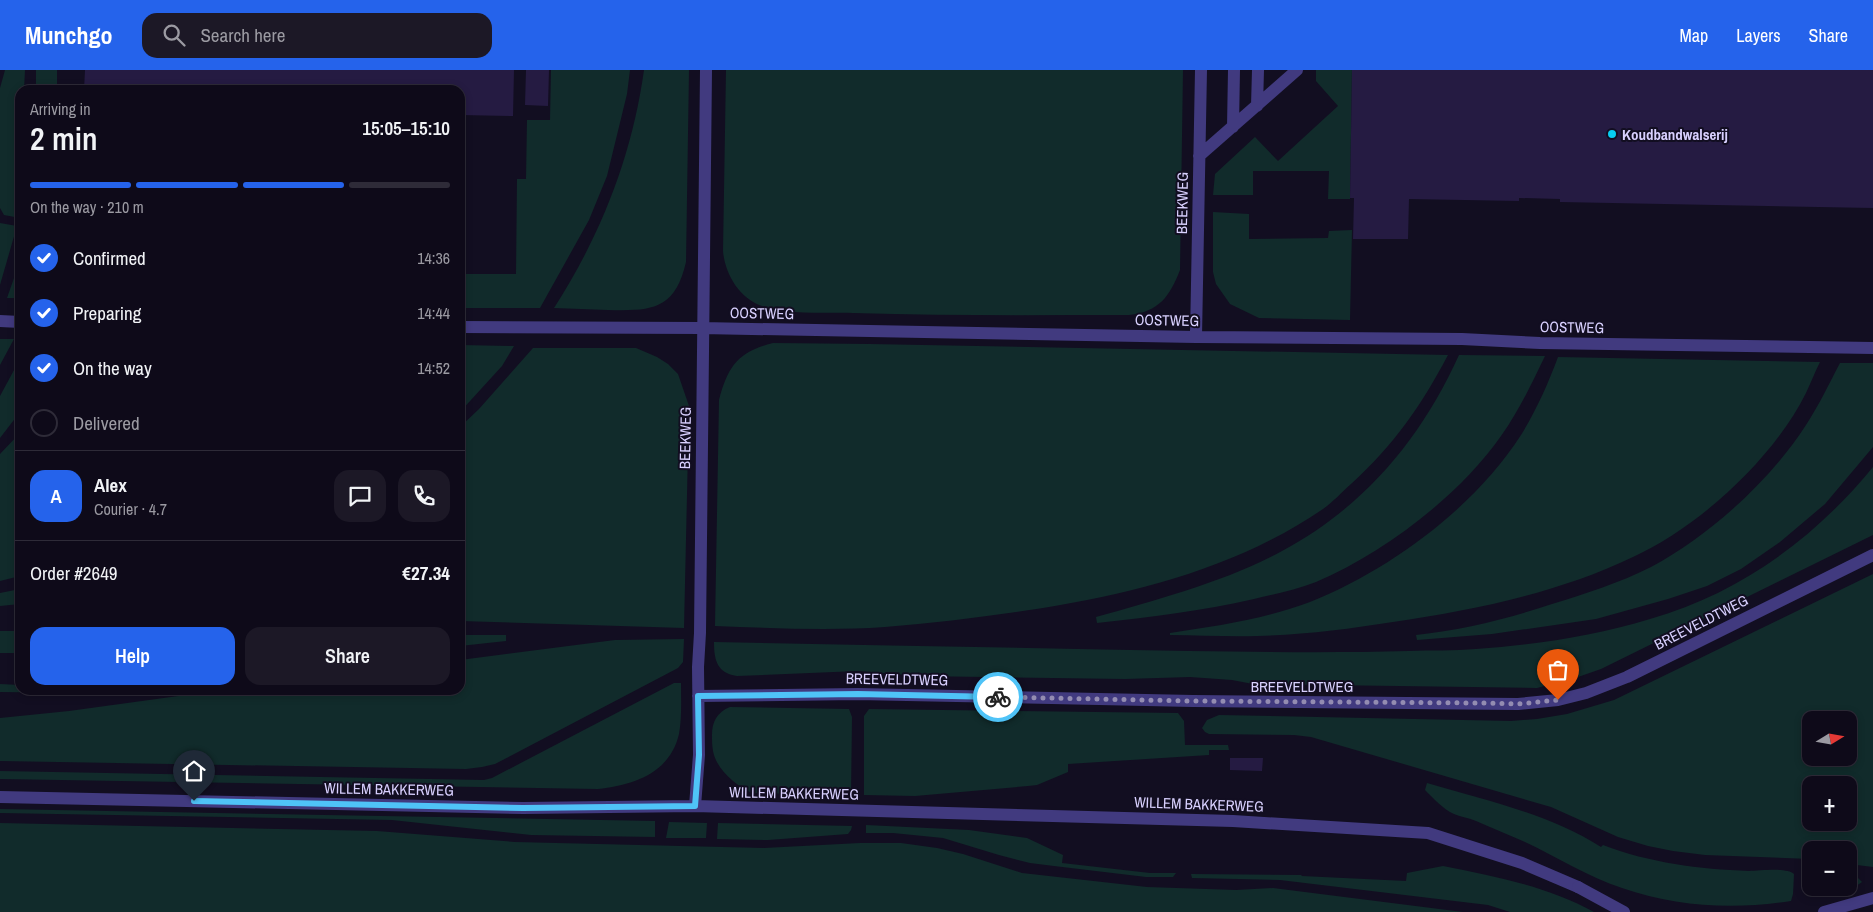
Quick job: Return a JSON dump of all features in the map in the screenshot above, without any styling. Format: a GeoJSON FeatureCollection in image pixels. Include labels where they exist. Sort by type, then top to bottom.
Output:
{"type":"FeatureCollection","features":[{"type":"Feature","properties":{"kind":"street","name":"BEEKWEG"},"geometry":{"type":"LineString","coordinates":[[695,806],[699,755],[698,696],[706,70]]}},
{"type":"Feature","properties":{"kind":"street","name":"BEEKWEG"},"geometry":{"type":"LineString","coordinates":[[1196,337],[1201,70]]}},
{"type":"Feature","properties":{"kind":"street"},"geometry":{"type":"LineString","coordinates":[[1233,126],[1234,70]]}},
{"type":"Feature","properties":{"kind":"street"},"geometry":{"type":"LineString","coordinates":[[1256,106],[1258,70]]}},
{"type":"Feature","properties":{"kind":"street"},"geometry":{"type":"LineString","coordinates":[[1200,156],[1256,106],[1284,76],[1297,70]]}},
{"type":"Feature","properties":{"kind":"street"},"geometry":{"type":"LineString","coordinates":[[0,320],[15,322]]}},
{"type":"Feature","properties":{"kind":"street","name":"OOSTWEG"},"geometry":{"type":"LineString","coordinates":[[465,327],[702,328],[1196,337],[1462,339],[1556,343],[1873,348]]}},
{"type":"Feature","properties":{"kind":"street","name":"BREEVELDTWEG"},"geometry":{"type":"LineString","coordinates":[[698,696],[858,694],[1183,701],[1518,704],[1558,700],[1586,693],[1627,677],[1873,555]]}},
{"type":"Feature","properties":{"kind":"street","name":"WILLEM BAKKERWEG"},"geometry":{"type":"LineString","coordinates":[[0,797],[523,808],[695,806],[1224,821],[1428,833],[1522,863],[1578,887],[1624,912]]}},
{"type":"Feature","properties":{"kind":"street"},"geometry":{"type":"LineString","coordinates":[[1824,912],[1873,898]]}},
{"type":"Feature","properties":{"kind":"green space"},"geometry":{"type":"Polygon","coordinates":[[[5,70],[25,70],[24,85],[15,85],[15,217],[4,215],[0,208],[0,88],[5,70]]]}},
{"type":"Feature","properties":{"kind":"green space"},"geometry":{"type":"Polygon","coordinates":[[[36,70],[57,70],[57,85],[36,85],[36,70]]]}},
{"type":"Feature","properties":{"kind":"green space"},"geometry":{"type":"Polygon","coordinates":[[[551,70],[630,70],[627,94],[607,176],[589,220],[540,308],[465,308],[465,274],[516,274],[517,179],[526,179],[527,120],[550,120],[551,70]]]}},
{"type":"Feature","properties":{"kind":"green space"},"geometry":{"type":"Polygon","coordinates":[[[644,70],[689,70],[686,262],[681,278],[668,299],[649,308],[624,310],[554,308],[586,252],[612,194],[623,164],[639,102],[644,70]]]}},
{"type":"Feature","properties":{"kind":"green space"},"geometry":{"type":"Polygon","coordinates":[[[726,70],[1183,70],[1180,270],[1172,288],[1156,306],[1129,315],[956,315],[807,312],[783,311],[762,306],[746,297],[740,291],[730,276],[724,260],[726,70]]]}},
{"type":"Feature","properties":{"kind":"green space"},"geometry":{"type":"Polygon","coordinates":[[[1316,70],[1352,70],[1350,199],[1328,199],[1329,171],[1253,171],[1253,195],[1213,195],[1215,174],[1255,137],[1278,161],[1338,106],[1316,81],[1316,70]]]}},
{"type":"Feature","properties":{"kind":"green space"},"geometry":{"type":"Polygon","coordinates":[[[1213,212],[1249,214],[1249,239],[1328,238],[1329,231],[1352,230],[1350,320],[1259,318],[1230,304],[1216,284],[1213,272],[1213,212]]]}},
{"type":"Feature","properties":{"kind":"green space"},"geometry":{"type":"Polygon","coordinates":[[[0,223],[15,226],[15,233],[0,285],[0,223]]]}},
{"type":"Feature","properties":{"kind":"green space"},"geometry":{"type":"Polygon","coordinates":[[[15,275],[15,298],[7,298],[15,275]]]}},
{"type":"Feature","properties":{"kind":"green space"},"geometry":{"type":"Polygon","coordinates":[[[0,339],[14,339],[0,365],[0,339]]]}},
{"type":"Feature","properties":{"kind":"green space"},"geometry":{"type":"Polygon","coordinates":[[[773,343],[1448,355],[1428,391],[1405,424],[1380,455],[1334,500],[1291,529],[1258,546],[1189,574],[1116,594],[1043,608],[964,619],[843,629],[715,626],[719,400],[726,378],[736,362],[751,351],[773,343]]]}},
{"type":"Feature","properties":{"kind":"green space"},"geometry":{"type":"Polygon","coordinates":[[[465,345],[514,346],[502,366],[465,407],[465,345]]]}},
{"type":"Feature","properties":{"kind":"green space"},"geometry":{"type":"Polygon","coordinates":[[[533,348],[636,348],[657,357],[678,374],[689,406],[684,628],[465,621],[465,422],[533,348]]]}},
{"type":"Feature","properties":{"kind":"green space"},"geometry":{"type":"Polygon","coordinates":[[[1459,355],[1545,356],[1519,407],[1501,436],[1464,480],[1418,521],[1393,539],[1342,570],[1301,587],[1215,607],[1097,623],[1096,617],[1215,581],[1261,562],[1312,533],[1339,514],[1387,468],[1408,442],[1444,386],[1459,355]]]}},
{"type":"Feature","properties":{"kind":"green space"},"geometry":{"type":"Polygon","coordinates":[[[1558,357],[1820,362],[1792,418],[1754,466],[1732,488],[1684,528],[1658,544],[1604,570],[1575,581],[1485,606],[1376,625],[1274,635],[1170,635],[1170,633],[1223,625],[1258,617],[1310,602],[1370,573],[1428,534],[1455,511],[1502,462],[1532,416],[1558,357]]]}},
{"type":"Feature","properties":{"kind":"green space"},"geometry":{"type":"Polygon","coordinates":[[[1840,363],[1873,363],[1873,447],[1825,504],[1780,542],[1741,569],[1707,586],[1596,619],[1492,634],[1417,640],[1416,635],[1467,627],[1501,619],[1589,592],[1639,573],[1695,540],[1737,505],[1775,466],[1806,425],[1840,363]]]}},
{"type":"Feature","properties":{"kind":"green space"},"geometry":{"type":"Polygon","coordinates":[[[15,368],[15,418],[0,438],[0,396],[15,368]]]}},
{"type":"Feature","properties":{"kind":"green space"},"geometry":{"type":"Polygon","coordinates":[[[15,438],[15,577],[0,581],[0,454],[15,438]]]}},
{"type":"Feature","properties":{"kind":"green space"},"geometry":{"type":"Polygon","coordinates":[[[1873,467],[1873,535],[1601,669],[1537,688],[1253,684],[1232,680],[1190,677],[1125,679],[919,676],[858,671],[737,676],[721,669],[715,654],[714,642],[1189,651],[1382,652],[1468,650],[1564,639],[1629,625],[1683,608],[1745,578],[1800,540],[1850,493],[1873,467]]]}},
{"type":"Feature","properties":{"kind":"green space"},"geometry":{"type":"Polygon","coordinates":[[[1873,574],[1873,867],[1857,865],[1857,841],[1802,841],[1802,859],[1705,855],[1648,846],[1618,837],[1551,807],[1311,737],[1209,734],[1202,728],[1207,720],[1219,715],[1511,721],[1567,714],[1614,700],[1873,574]]]}},
{"type":"Feature","properties":{"kind":"green space"},"geometry":{"type":"Polygon","coordinates":[[[15,590],[15,604],[0,606],[0,593],[15,590]]]}},
{"type":"Feature","properties":{"kind":"green space"},"geometry":{"type":"Polygon","coordinates":[[[0,631],[15,631],[15,653],[0,653],[0,631]]]}},
{"type":"Feature","properties":{"kind":"green space"},"geometry":{"type":"Polygon","coordinates":[[[465,635],[506,635],[506,641],[465,645],[465,635]]]}},
{"type":"Feature","properties":{"kind":"green space"},"geometry":{"type":"Polygon","coordinates":[[[684,639],[683,662],[678,668],[495,764],[482,767],[466,769],[0,761],[0,718],[69,711],[186,695],[465,695],[465,659],[615,640],[684,639]]]}},
{"type":"Feature","properties":{"kind":"green space"},"geometry":{"type":"Polygon","coordinates":[[[674,683],[681,683],[680,728],[668,758],[649,775],[625,784],[598,789],[0,779],[0,771],[484,780],[492,778],[674,683]]]}},
{"type":"Feature","properties":{"kind":"green space"},"geometry":{"type":"Polygon","coordinates":[[[0,684],[15,685],[15,692],[0,692],[0,684]]]}},
{"type":"Feature","properties":{"kind":"green space"},"geometry":{"type":"Polygon","coordinates":[[[730,707],[849,709],[852,717],[851,795],[752,793],[740,786],[722,770],[715,758],[712,747],[714,722],[722,712],[730,707]]]}},
{"type":"Feature","properties":{"kind":"green space"},"geometry":{"type":"Polygon","coordinates":[[[869,709],[1178,713],[1184,721],[1185,745],[1228,745],[1229,750],[1209,750],[1209,755],[1068,764],[1068,772],[1037,785],[915,796],[864,795],[864,716],[869,709]]]}},
{"type":"Feature","properties":{"kind":"green space"},"geometry":{"type":"Polygon","coordinates":[[[1427,783],[1494,802],[1560,825],[1601,847],[1603,845],[1657,861],[1712,869],[1780,870],[1791,872],[1794,874],[1791,901],[1770,904],[1706,905],[1664,899],[1622,888],[1585,873],[1525,842],[1450,812],[1425,790],[1427,783]]]}},
{"type":"Feature","properties":{"kind":"green space"},"geometry":{"type":"Polygon","coordinates":[[[0,809],[655,821],[655,837],[531,835],[392,820],[0,813],[0,809]]]}},
{"type":"Feature","properties":{"kind":"green space"},"geometry":{"type":"Polygon","coordinates":[[[669,822],[707,823],[706,838],[666,838],[669,822]]]}},
{"type":"Feature","properties":{"kind":"green space"},"geometry":{"type":"Polygon","coordinates":[[[0,823],[377,831],[515,842],[764,848],[901,843],[963,854],[1022,873],[1147,887],[1236,890],[1273,888],[1463,912],[0,912],[0,823]]]}},
{"type":"Feature","properties":{"kind":"green space"},"geometry":{"type":"Polygon","coordinates":[[[718,823],[852,826],[848,834],[768,840],[717,839],[718,823]]]}},
{"type":"Feature","properties":{"kind":"green space"},"geometry":{"type":"Polygon","coordinates":[[[866,825],[969,830],[1027,838],[1063,855],[1062,863],[1150,873],[1176,873],[1173,877],[1146,877],[1030,863],[943,838],[893,833],[866,833],[866,825]]]}},
{"type":"Feature","properties":{"kind":"green space"},"geometry":{"type":"Polygon","coordinates":[[[1443,866],[1521,883],[1558,895],[1594,912],[1510,912],[1488,905],[1280,880],[1192,878],[1191,874],[1301,875],[1406,881],[1407,873],[1443,866]]]}},
{"type":"Feature","properties":{"kind":"green space"},"geometry":{"type":"Polygon","coordinates":[[[1857,878],[1858,878],[1862,882],[1857,885],[1857,878]]]}},
{"type":"Feature","properties":{"kind":"building"},"geometry":{"type":"Polygon","coordinates":[[[85,70],[514,70],[513,116],[465,115],[465,85],[84,85],[85,70]]]}},
{"type":"Feature","properties":{"kind":"building"},"geometry":{"type":"Polygon","coordinates":[[[526,70],[549,70],[548,106],[525,105],[526,70]]]}},
{"type":"Feature","properties":{"kind":"building","name":"Koudbandwalserij"},"geometry":{"type":"Polygon","coordinates":[[[1352,70],[1873,70],[1873,208],[1560,202],[1560,199],[1519,198],[1519,201],[1409,199],[1408,239],[1353,239],[1354,198],[1350,198],[1352,70]]]}},
{"type":"Feature","properties":{"kind":"building"},"geometry":{"type":"Polygon","coordinates":[[[1230,758],[1263,758],[1262,771],[1230,770],[1230,758]]]}},
{"type":"Feature","properties":{"kind":"way so far"},"geometry":{"type":"LineString","coordinates":[[998,697],[1518,704],[1558,700]]}},
{"type":"Feature","properties":{"kind":"place","name":"Koudbandwalserij"},"geometry":{"type":"Point","coordinates":[1612,134]}},
{"type":"Feature","properties":{"kind":"route"},"geometry":{"type":"LineString","coordinates":[[194,801],[523,808],[695,806],[699,755],[698,696],[858,694],[998,697]]}}]}
